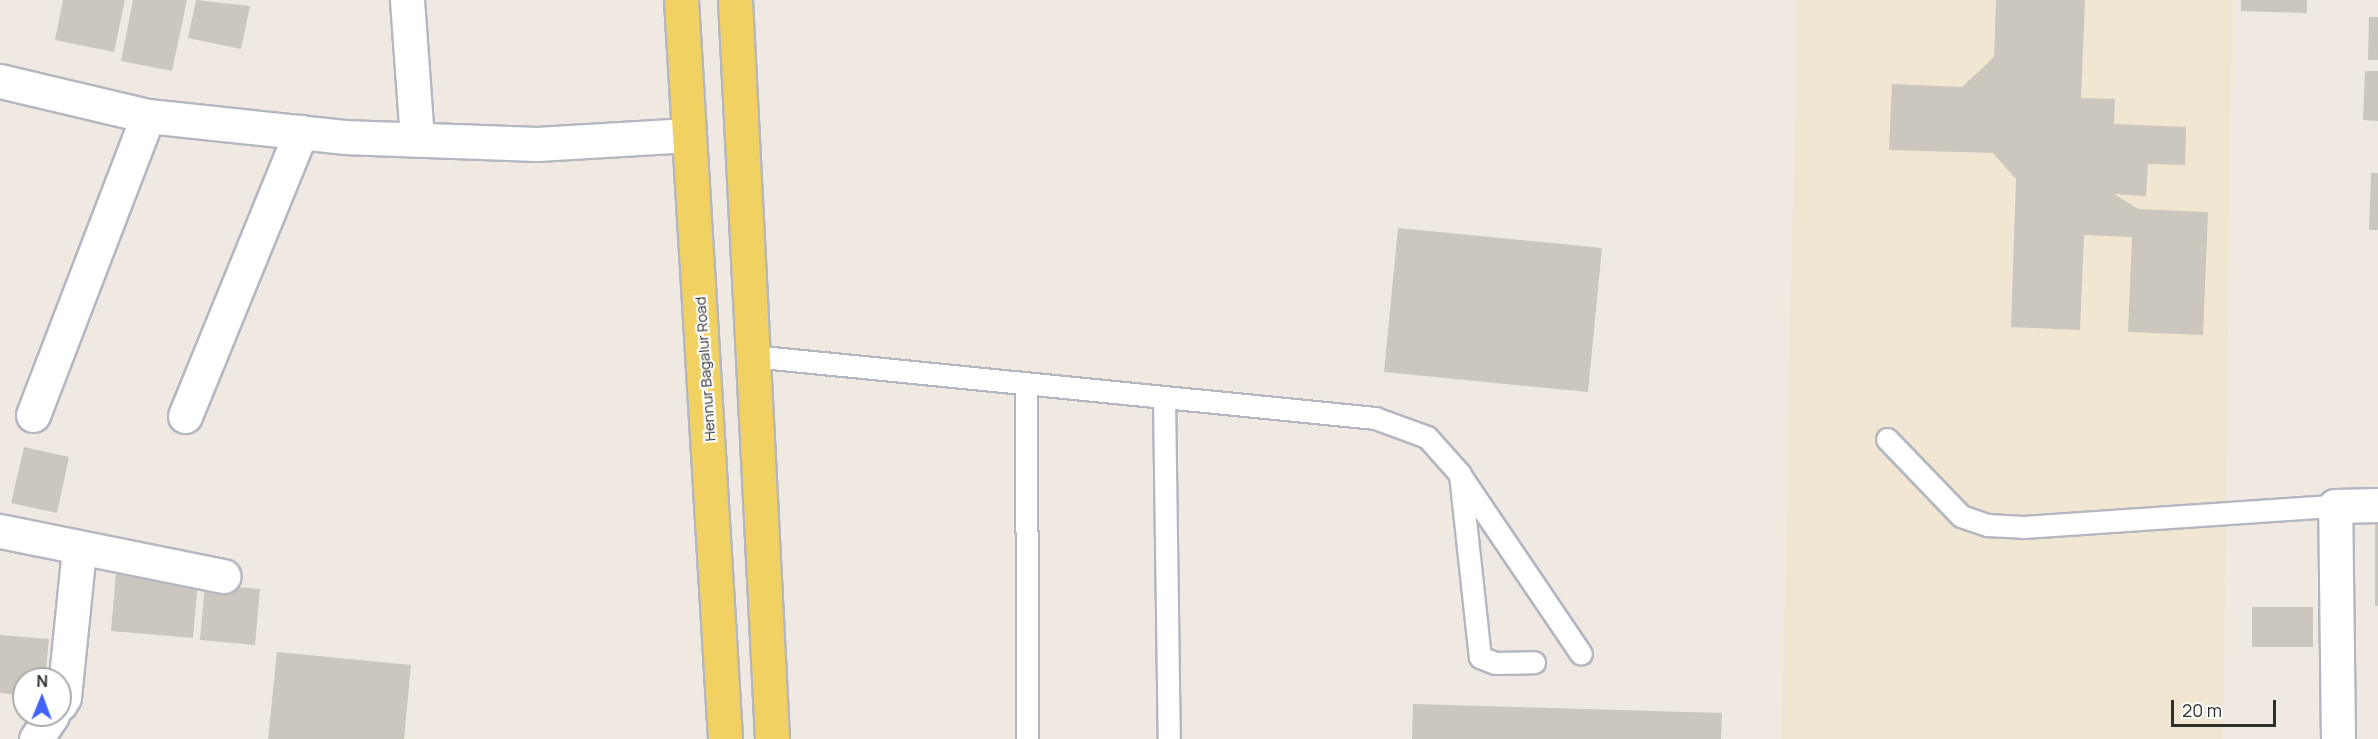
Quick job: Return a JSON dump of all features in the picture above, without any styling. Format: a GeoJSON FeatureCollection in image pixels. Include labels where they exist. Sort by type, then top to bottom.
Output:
{"type":"FeatureCollection","features":[{"type":"Feature","properties":{"kind":"main road","name":"Hennur Bagalur Road"},"geometry":{"type":"LineString","coordinates":[[681,0],[706,363],[725,739]]}},
{"type":"Feature","properties":{"kind":"main road"},"geometry":{"type":"LineString","coordinates":[[735,0],[772,739]]}},
{"type":"Feature","properties":{"kind":"street"},"geometry":{"type":"LineString","coordinates":[[407,0],[417,140]]}},
{"type":"Feature","properties":{"kind":"street"},"geometry":{"type":"LineString","coordinates":[[1,84],[148,116],[301,132],[417,140],[537,144],[689,135]]}},
{"type":"Feature","properties":{"kind":"street"},"geometry":{"type":"LineString","coordinates":[[33,415],[148,116]]}},
{"type":"Feature","properties":{"kind":"street"},"geometry":{"type":"LineString","coordinates":[[185,416],[301,132]]}},
{"type":"Feature","properties":{"kind":"street"},"geometry":{"type":"LineString","coordinates":[[2338,739],[2335,506],[2378,506]]}},
{"type":"Feature","properties":{"kind":"street"},"geometry":{"type":"LineString","coordinates":[[0,531],[79,550],[224,576]]}},
{"type":"Feature","properties":{"kind":"street"},"geometry":{"type":"LineString","coordinates":[[67,667],[79,550]]}},
{"type":"Feature","properties":{"kind":"lane"},"geometry":{"type":"LineString","coordinates":[[752,356],[1375,418],[1426,437],[1460,474],[1581,654]]}},
{"type":"Feature","properties":{"kind":"lane"},"geometry":{"type":"LineString","coordinates":[[1026,384],[1027,739]]}},
{"type":"Feature","properties":{"kind":"lane"},"geometry":{"type":"LineString","coordinates":[[1164,397],[1169,739]]}},
{"type":"Feature","properties":{"kind":"lane"},"geometry":{"type":"LineString","coordinates":[[1887,439],[1961,516],[1987,525],[2024,528],[2335,506]]}},
{"type":"Feature","properties":{"kind":"lane"},"geometry":{"type":"LineString","coordinates":[[1460,474],[1480,657],[1495,663],[1534,662]]}},
{"type":"Feature","properties":{"kind":"shaded area"},"geometry":{"type":"Polygon","coordinates":[[[1797,0],[2232,0],[2223,739],[1782,739],[1797,0]]]}},
{"type":"Feature","properties":{"kind":"building"},"geometry":{"type":"Polygon","coordinates":[[[63,0],[125,0],[114,52],[55,40],[63,0]]]}},
{"type":"Feature","properties":{"kind":"building"},"geometry":{"type":"Polygon","coordinates":[[[133,0],[187,0],[172,71],[121,61],[133,0]]]}},
{"type":"Feature","properties":{"kind":"building"},"geometry":{"type":"Polygon","coordinates":[[[196,0],[250,6],[241,49],[188,38],[196,0]]]}},
{"type":"Feature","properties":{"kind":"building"},"geometry":{"type":"Polygon","coordinates":[[[1996,0],[2085,0],[2081,98],[2115,99],[2114,124],[2186,127],[2185,165],[2148,164],[2146,196],[2114,194],[2138,209],[2208,212],[2203,335],[2128,332],[2132,237],[2084,235],[2080,330],[2011,327],[2016,179],[1993,153],[1889,150],[1892,84],[1962,87],[1994,57],[1996,0]]]}},
{"type":"Feature","properties":{"kind":"building"},"geometry":{"type":"Polygon","coordinates":[[[2241,0],[2307,0],[2307,13],[2241,11],[2241,0]]]}},
{"type":"Feature","properties":{"kind":"building"},"geometry":{"type":"Polygon","coordinates":[[[2369,17],[2378,17],[2378,60],[2368,60],[2369,17]]]}},
{"type":"Feature","properties":{"kind":"building"},"geometry":{"type":"Polygon","coordinates":[[[2365,71],[2378,71],[2378,121],[2363,120],[2365,71]]]}},
{"type":"Feature","properties":{"kind":"building"},"geometry":{"type":"Polygon","coordinates":[[[2371,173],[2378,173],[2378,230],[2369,230],[2371,173]]]}},
{"type":"Feature","properties":{"kind":"building"},"geometry":{"type":"Polygon","coordinates":[[[1398,228],[1602,248],[1588,392],[1384,372],[1398,228]]]}},
{"type":"Feature","properties":{"kind":"building"},"geometry":{"type":"Polygon","coordinates":[[[24,447],[69,457],[57,513],[11,503],[24,447]]]}},
{"type":"Feature","properties":{"kind":"building"},"geometry":{"type":"Polygon","coordinates":[[[2375,518],[2378,518],[2378,606],[2375,606],[2375,518]]]}},
{"type":"Feature","properties":{"kind":"building"},"geometry":{"type":"Polygon","coordinates":[[[116,573],[198,580],[193,638],[111,631],[116,573]]]}},
{"type":"Feature","properties":{"kind":"building"},"geometry":{"type":"Polygon","coordinates":[[[205,584],[260,589],[255,645],[200,640],[205,584]]]}},
{"type":"Feature","properties":{"kind":"building"},"geometry":{"type":"Polygon","coordinates":[[[2252,607],[2313,607],[2313,647],[2252,647],[2252,607]]]}},
{"type":"Feature","properties":{"kind":"building"},"geometry":{"type":"Polygon","coordinates":[[[0,635],[49,639],[46,667],[12,667],[12,694],[0,693],[0,635]]]}},
{"type":"Feature","properties":{"kind":"building"},"geometry":{"type":"Polygon","coordinates":[[[277,652],[411,665],[404,739],[268,739],[277,652]]]}},
{"type":"Feature","properties":{"kind":"building"},"geometry":{"type":"Polygon","coordinates":[[[1413,704],[1722,713],[1721,739],[1412,739],[1413,704]]]}}]}
